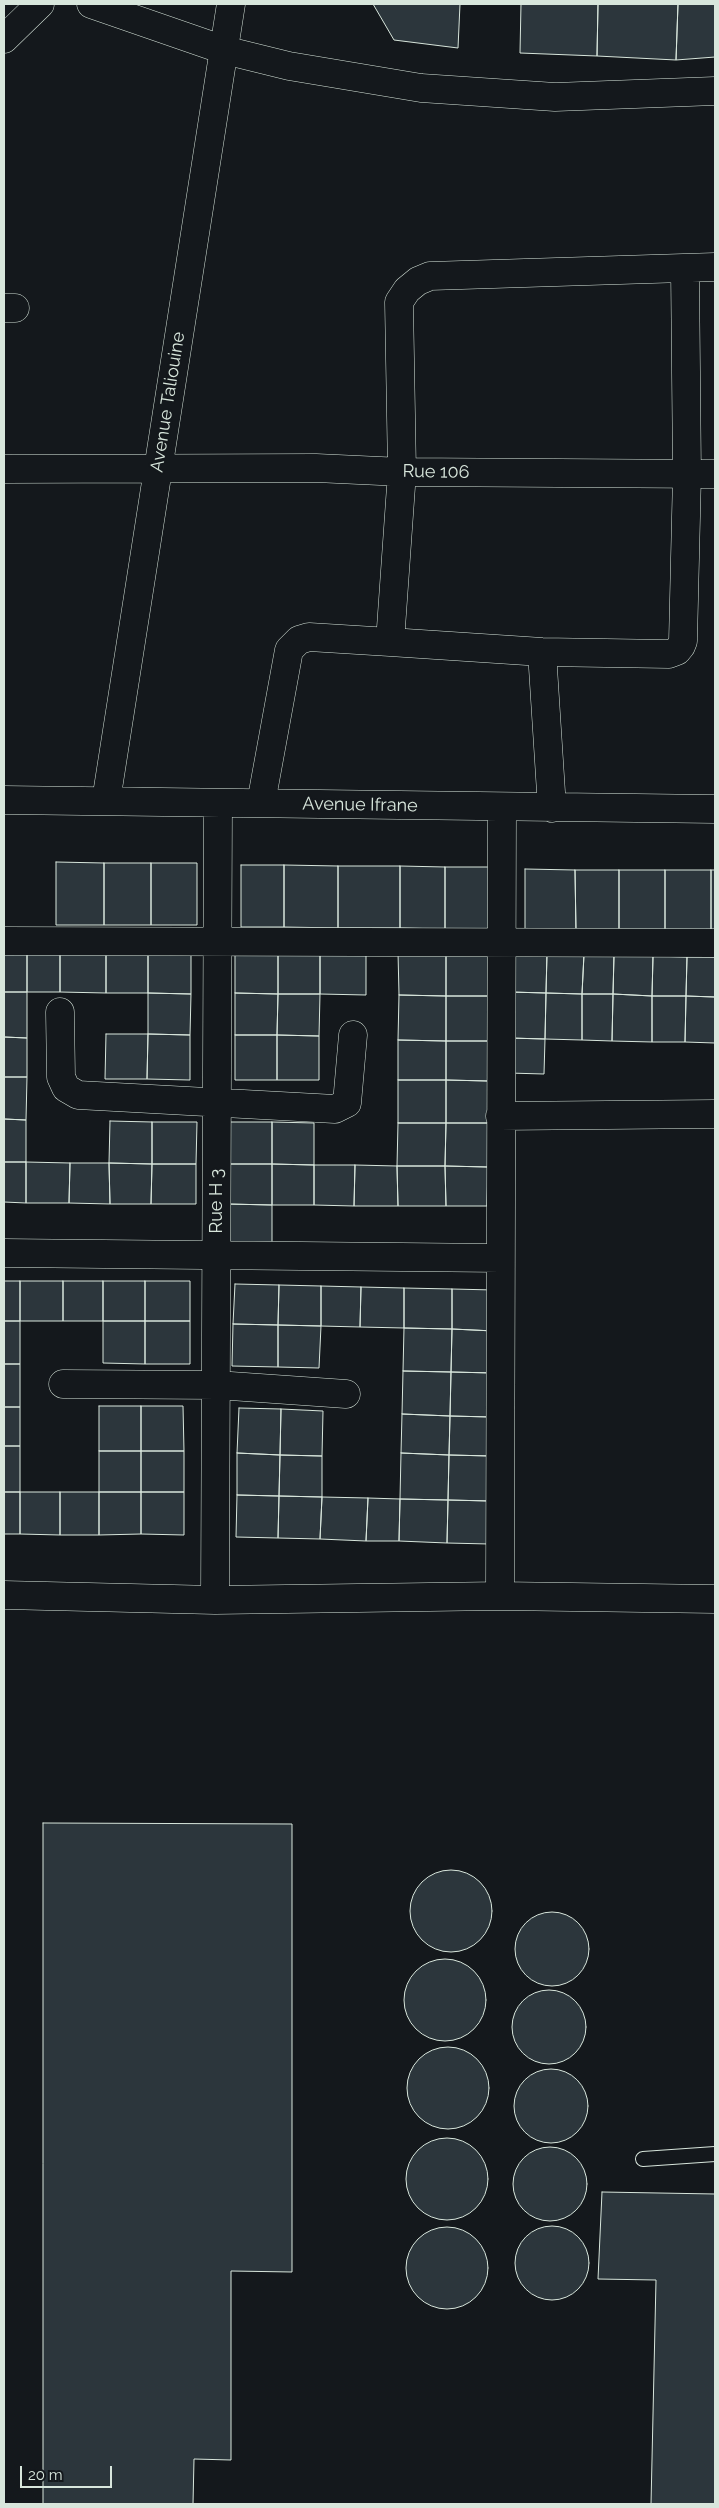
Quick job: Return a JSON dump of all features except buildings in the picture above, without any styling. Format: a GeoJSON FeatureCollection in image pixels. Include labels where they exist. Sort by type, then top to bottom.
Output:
{"type":"FeatureCollection","features":[{"type":"Feature","properties":{"kind":"street"},"geometry":{"type":"LineString","coordinates":[[4,39],[40,4]]}},
{"type":"Feature","properties":{"kind":"street"},"geometry":{"type":"LineString","coordinates":[[91,4],[224,50],[355,79],[488,94],[555,97],[715,91]]}},
{"type":"Feature","properties":{"kind":"street","name":"Avenue Taliouine"},"geometry":{"type":"LineString","coordinates":[[106,801],[231,4]]}},
{"type":"Feature","properties":{"kind":"street"},"geometry":{"type":"LineString","coordinates":[[390,642],[402,472],[399,302],[407,290],[418,281],[430,276],[715,267]]}},
{"type":"Feature","properties":{"kind":"street"},"geometry":{"type":"LineString","coordinates":[[261,803],[289,650],[298,640],[309,637],[542,652],[669,654],[677,651],[683,641],[687,475],[685,269]]}},
{"type":"Feature","properties":{"kind":"street","name":"Rue 106"},"geometry":{"type":"LineString","coordinates":[[4,469],[316,468],[402,472],[715,474]]}},
{"type":"Feature","properties":{"kind":"street"},"geometry":{"type":"LineString","coordinates":[[542,652],[552,808]]}},
{"type":"Feature","properties":{"kind":"street","name":"Avenue Ifrane"},"geometry":{"type":"LineString","coordinates":[[4,800],[715,809]]}},
{"type":"Feature","properties":{"kind":"street","name":"Rue H 3"},"geometry":{"type":"LineString","coordinates":[[215,1600],[218,802]]}},
{"type":"Feature","properties":{"kind":"street"},"geometry":{"type":"LineString","coordinates":[[500,1596],[502,806]]}},
{"type":"Feature","properties":{"kind":"street"},"geometry":{"type":"LineString","coordinates":[[4,940],[715,943]]}},
{"type":"Feature","properties":{"kind":"street"},"geometry":{"type":"LineString","coordinates":[[60,1012],[61,1077],[66,1088],[78,1095],[335,1109],[347,1103],[353,1035]]}},
{"type":"Feature","properties":{"kind":"street"},"geometry":{"type":"LineString","coordinates":[[500,1116],[715,1114]]}},
{"type":"Feature","properties":{"kind":"street"},"geometry":{"type":"LineString","coordinates":[[4,1254],[500,1258]]}},
{"type":"Feature","properties":{"kind":"street"},"geometry":{"type":"LineString","coordinates":[[63,1384],[216,1385],[346,1394]]}},
{"type":"Feature","properties":{"kind":"street"},"geometry":{"type":"LineString","coordinates":[[4,1595],[215,1600],[500,1596],[715,1599]]}},
{"type":"Feature","properties":{"kind":"lane"},"geometry":{"type":"LineString","coordinates":[[643,2159],[715,2154]]}}]}
